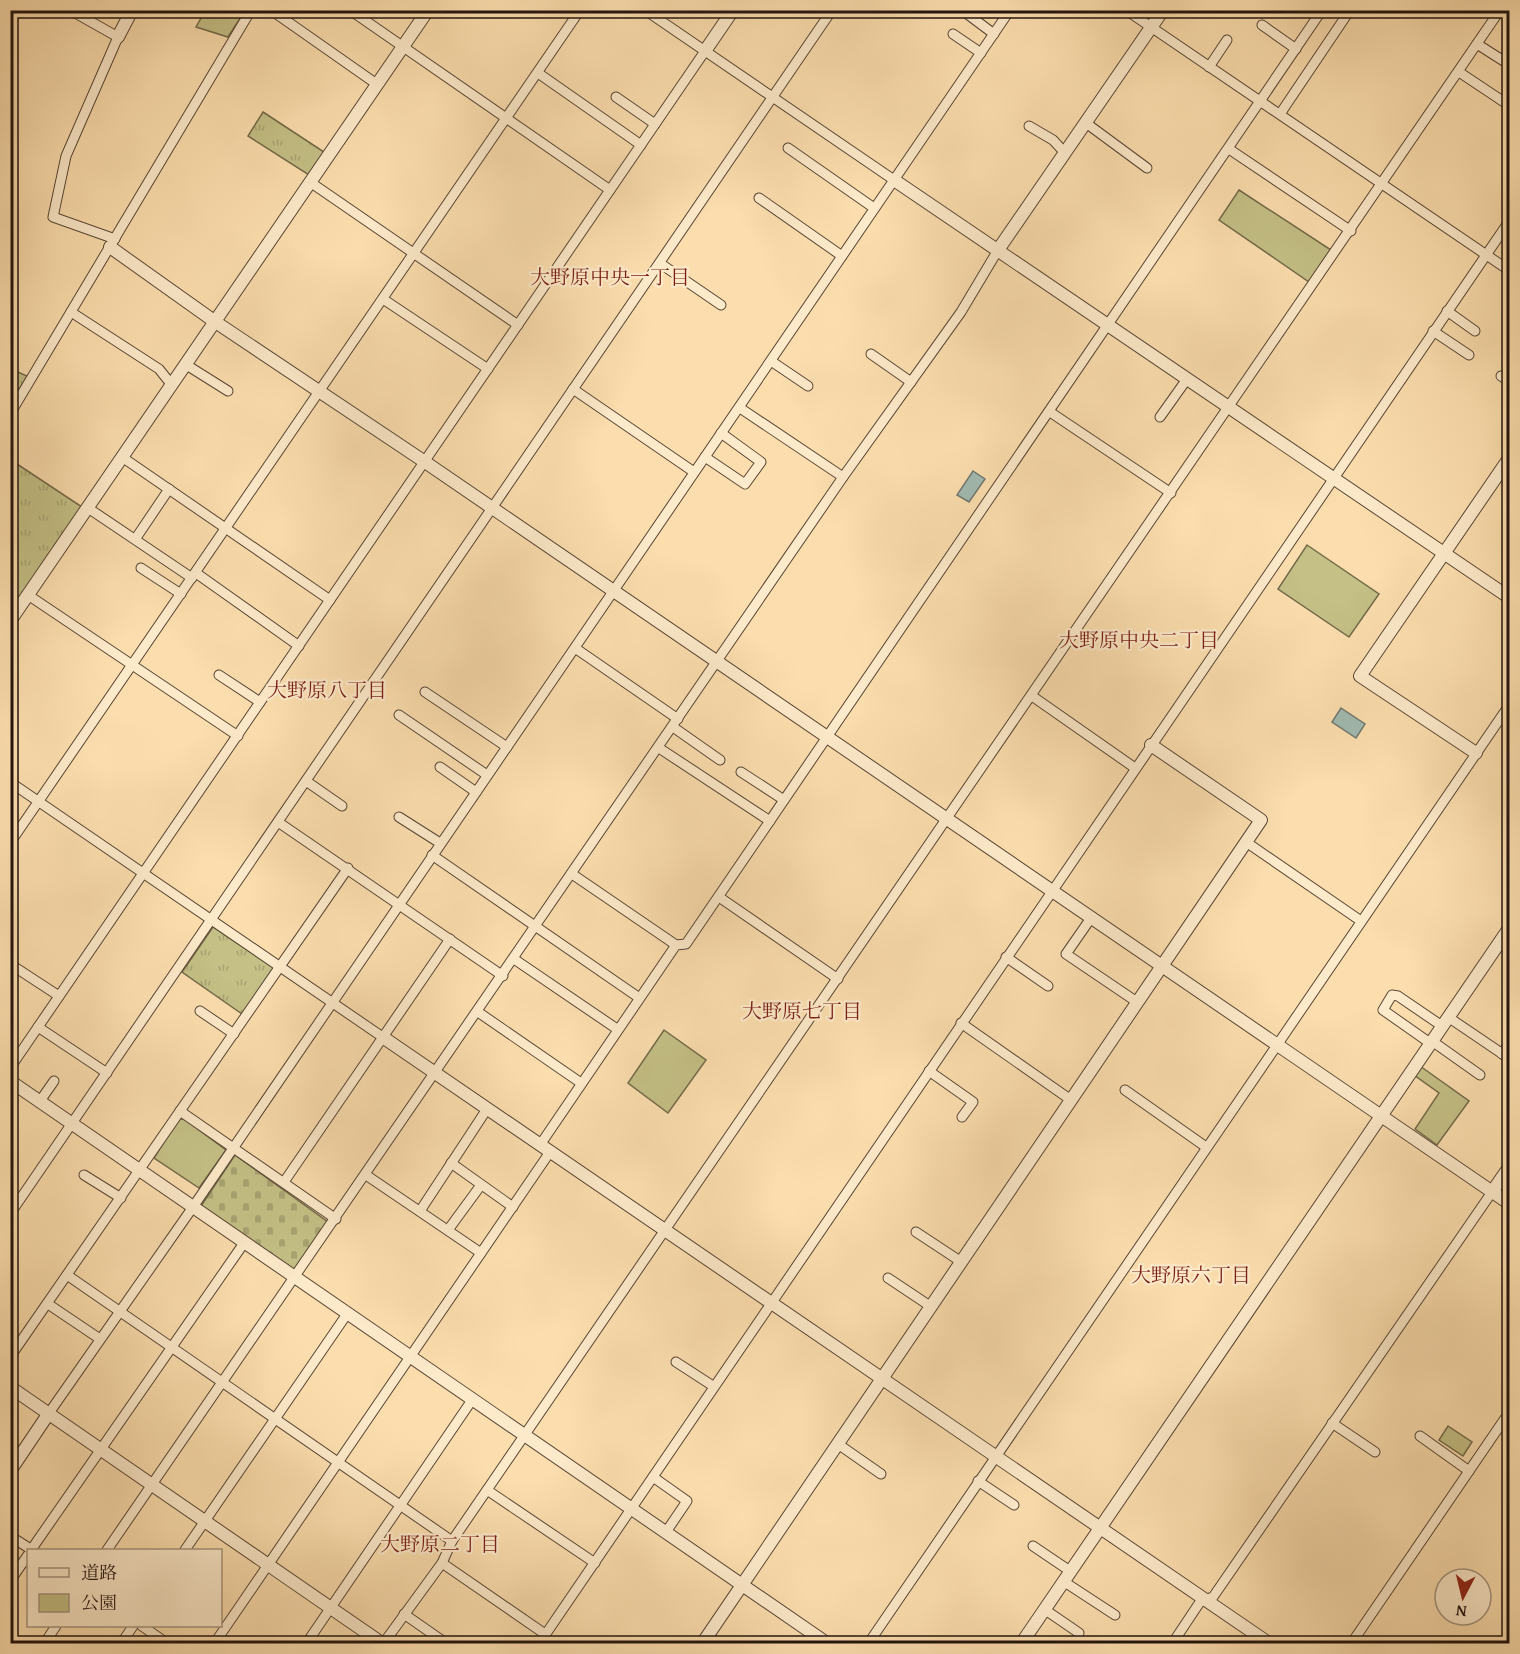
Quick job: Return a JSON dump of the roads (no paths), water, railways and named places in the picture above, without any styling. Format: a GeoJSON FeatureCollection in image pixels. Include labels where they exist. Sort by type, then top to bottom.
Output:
{"type":"FeatureCollection","features":[{"type":"Feature","properties":{"kind":"street"},"geometry":{"type":"LineString","coordinates":[[70,10],[118,37]]}},
{"type":"Feature","properties":{"kind":"street"},"geometry":{"type":"LineString","coordinates":[[132,10],[66,156],[53,217],[112,243],[214,321],[717,661],[1509,1204]]}},
{"type":"Feature","properties":{"kind":"street"},"geometry":{"type":"LineString","coordinates":[[10,414],[251,10]]}},
{"type":"Feature","properties":{"kind":"street"},"geometry":{"type":"LineString","coordinates":[[271,10],[378,85]]}},
{"type":"Feature","properties":{"kind":"street"},"geometry":{"type":"LineString","coordinates":[[350,10],[610,190]]}},
{"type":"Feature","properties":{"kind":"street"},"geometry":{"type":"LineString","coordinates":[[10,621],[428,10]]}},
{"type":"Feature","properties":{"kind":"street"},"geometry":{"type":"LineString","coordinates":[[10,843],[580,10]]}},
{"type":"Feature","properties":{"kind":"street"},"geometry":{"type":"LineString","coordinates":[[645,10],[1509,598]]}},
{"type":"Feature","properties":{"kind":"street"},"geometry":{"type":"LineString","coordinates":[[10,1068],[733,10]]}},
{"type":"Feature","properties":{"kind":"street"},"geometry":{"type":"LineString","coordinates":[[10,1214],[573,389],[661,264],[832,10]]}},
{"type":"Feature","properties":{"kind":"street"},"geometry":{"type":"LineString","coordinates":[[962,10],[994,34]]}},
{"type":"Feature","properties":{"kind":"street"},"geometry":{"type":"LineString","coordinates":[[10,1471],[740,408],[1010,10]]}},
{"type":"Feature","properties":{"kind":"street"},"geometry":{"type":"LineString","coordinates":[[1126,10],[1509,271]]}},
{"type":"Feature","properties":{"kind":"street"},"geometry":{"type":"LineString","coordinates":[[108,1549],[843,477],[961,312],[998,250],[1163,10]]}},
{"type":"Feature","properties":{"kind":"street"},"geometry":{"type":"LineString","coordinates":[[572,874],[676,945],[686,944],[1109,326],[1322,10]]}},
{"type":"Feature","properties":{"kind":"street"},"geometry":{"type":"LineString","coordinates":[[1280,114],[1350,10]]}},
{"type":"Feature","properties":{"kind":"street"},"geometry":{"type":"LineString","coordinates":[[10,1387],[383,1643],[442,1563],[452,1541],[1351,231],[1500,10]]}},
{"type":"Feature","properties":{"kind":"street"},"geometry":{"type":"LineString","coordinates":[[1262,25],[1296,49]]}},
{"type":"Feature","properties":{"kind":"street"},"geometry":{"type":"LineString","coordinates":[[953,34],[981,53]]}},
{"type":"Feature","properties":{"kind":"street"},"geometry":{"type":"LineString","coordinates":[[1209,67],[1227,40]]}},
{"type":"Feature","properties":{"kind":"street"},"geometry":{"type":"LineString","coordinates":[[1477,44],[1509,65]]}},
{"type":"Feature","properties":{"kind":"street"},"geometry":{"type":"LineString","coordinates":[[1458,72],[1509,106]]}},
{"type":"Feature","properties":{"kind":"street"},"geometry":{"type":"LineString","coordinates":[[538,73],[640,145]]}},
{"type":"Feature","properties":{"kind":"street"},"geometry":{"type":"LineString","coordinates":[[616,97],[655,124]]}},
{"type":"Feature","properties":{"kind":"street"},"geometry":{"type":"LineString","coordinates":[[1086,123],[1147,168]]}},
{"type":"Feature","properties":{"kind":"street"},"geometry":{"type":"LineString","coordinates":[[1029,126],[1053,140],[1065,153]]}},
{"type":"Feature","properties":{"kind":"street"},"geometry":{"type":"LineString","coordinates":[[788,148],[874,208]]}},
{"type":"Feature","properties":{"kind":"street"},"geometry":{"type":"LineString","coordinates":[[1229,149],[1351,231]]}},
{"type":"Feature","properties":{"kind":"street"},"geometry":{"type":"LineString","coordinates":[[310,182],[518,325]]}},
{"type":"Feature","properties":{"kind":"street"},"geometry":{"type":"LineString","coordinates":[[759,198],[842,256]]}},
{"type":"Feature","properties":{"kind":"street"},"geometry":{"type":"LineString","coordinates":[[539,1644],[770,1301],[1509,220]]}},
{"type":"Feature","properties":{"kind":"street"},"geometry":{"type":"LineString","coordinates":[[661,264],[722,305]]}},
{"type":"Feature","properties":{"kind":"street"},"geometry":{"type":"LineString","coordinates":[[383,299],[488,369]]}},
{"type":"Feature","properties":{"kind":"street"},"geometry":{"type":"LineString","coordinates":[[1447,311],[1475,331]]}},
{"type":"Feature","properties":{"kind":"street"},"geometry":{"type":"LineString","coordinates":[[72,312],[159,369],[171,384]]}},
{"type":"Feature","properties":{"kind":"street"},"geometry":{"type":"LineString","coordinates":[[1433,331],[1469,355]]}},
{"type":"Feature","properties":{"kind":"street"},"geometry":{"type":"LineString","coordinates":[[871,354],[911,382]]}},
{"type":"Feature","properties":{"kind":"street"},"geometry":{"type":"LineString","coordinates":[[771,361],[808,386]]}},
{"type":"Feature","properties":{"kind":"street"},"geometry":{"type":"LineString","coordinates":[[185,364],[228,391]]}},
{"type":"Feature","properties":{"kind":"street"},"geometry":{"type":"LineString","coordinates":[[1501,376],[1509,382]]}},
{"type":"Feature","properties":{"kind":"street"},"geometry":{"type":"LineString","coordinates":[[1160,417],[1187,379]]}},
{"type":"Feature","properties":{"kind":"street"},"geometry":{"type":"LineString","coordinates":[[573,389],[694,472]]}},
{"type":"Feature","properties":{"kind":"street"},"geometry":{"type":"LineString","coordinates":[[740,408],[843,477]]}},
{"type":"Feature","properties":{"kind":"street"},"geometry":{"type":"LineString","coordinates":[[1050,411],[1171,493]]}},
{"type":"Feature","properties":{"kind":"street"},"geometry":{"type":"LineString","coordinates":[[705,457],[745,484],[761,462],[721,433]]}},
{"type":"Feature","properties":{"kind":"street"},"geometry":{"type":"LineString","coordinates":[[122,457],[330,600]]}},
{"type":"Feature","properties":{"kind":"street"},"geometry":{"type":"LineString","coordinates":[[1476,753],[1360,676],[1509,458]]}},
{"type":"Feature","properties":{"kind":"street"},"geometry":{"type":"LineString","coordinates":[[136,538],[169,489]]}},
{"type":"Feature","properties":{"kind":"street"},"geometry":{"type":"LineString","coordinates":[[88,508],[194,575],[299,646]]}},
{"type":"Feature","properties":{"kind":"street"},"geometry":{"type":"LineString","coordinates":[[141,568],[181,594]]}},
{"type":"Feature","properties":{"kind":"street"},"geometry":{"type":"LineString","coordinates":[[28,595],[238,736]]}},
{"type":"Feature","properties":{"kind":"street"},"geometry":{"type":"LineString","coordinates":[[575,648],[678,719]]}},
{"type":"Feature","properties":{"kind":"street"},"geometry":{"type":"LineString","coordinates":[[219,675],[260,702]]}},
{"type":"Feature","properties":{"kind":"street"},"geometry":{"type":"LineString","coordinates":[[425,692],[507,747]]}},
{"type":"Feature","properties":{"kind":"street"},"geometry":{"type":"LineString","coordinates":[[1032,696],[1135,768]]}},
{"type":"Feature","properties":{"kind":"street"},"geometry":{"type":"LineString","coordinates":[[868,1644],[1509,704]]}},
{"type":"Feature","properties":{"kind":"street"},"geometry":{"type":"LineString","coordinates":[[399,715],[487,775]]}},
{"type":"Feature","properties":{"kind":"street"},"geometry":{"type":"LineString","coordinates":[[673,728],[720,760]]}},
{"type":"Feature","properties":{"kind":"street"},"geometry":{"type":"LineString","coordinates":[[702,1644],[1261,820],[1151,745]]}},
{"type":"Feature","properties":{"kind":"street"},"geometry":{"type":"LineString","coordinates":[[659,748],[770,821]]}},
{"type":"Feature","properties":{"kind":"street"},"geometry":{"type":"LineString","coordinates":[[440,767],[476,792]]}},
{"type":"Feature","properties":{"kind":"street"},"geometry":{"type":"LineString","coordinates":[[741,772],[784,801]]}},
{"type":"Feature","properties":{"kind":"street"},"geometry":{"type":"LineString","coordinates":[[306,781],[342,806]]}},
{"type":"Feature","properties":{"kind":"street"},"geometry":{"type":"LineString","coordinates":[[10,782],[1270,1644]]}},
{"type":"Feature","properties":{"kind":"street"},"geometry":{"type":"LineString","coordinates":[[399,817],[440,843]]}},
{"type":"Feature","properties":{"kind":"street"},"geometry":{"type":"LineString","coordinates":[[278,822],[503,976]]}},
{"type":"Feature","properties":{"kind":"street"},"geometry":{"type":"LineString","coordinates":[[1246,842],[1361,921]]}},
{"type":"Feature","properties":{"kind":"street"},"geometry":{"type":"LineString","coordinates":[[432,855],[638,997]]}},
{"type":"Feature","properties":{"kind":"street"},"geometry":{"type":"LineString","coordinates":[[10,1357],[348,868]]}},
{"type":"Feature","properties":{"kind":"street"},"geometry":{"type":"LineString","coordinates":[[718,897],[838,979]]}},
{"type":"Feature","properties":{"kind":"street"},"geometry":{"type":"LineString","coordinates":[[1091,918],[1066,954],[1137,1002]]}},
{"type":"Feature","properties":{"kind":"street"},"geometry":{"type":"LineString","coordinates":[[1021,1644],[1509,927]]}},
{"type":"Feature","properties":{"kind":"street"},"geometry":{"type":"LineString","coordinates":[[284,1182],[450,939]]}},
{"type":"Feature","properties":{"kind":"street"},"geometry":{"type":"LineString","coordinates":[[214,1644],[513,1207],[581,1083],[638,997],[676,945]]}},
{"type":"Feature","properties":{"kind":"street"},"geometry":{"type":"LineString","coordinates":[[1006,957],[1048,986]]}},
{"type":"Feature","properties":{"kind":"street"},"geometry":{"type":"LineString","coordinates":[[514,959],[617,1029]]}},
{"type":"Feature","properties":{"kind":"street"},"geometry":{"type":"LineString","coordinates":[[10,964],[59,996]]}},
{"type":"Feature","properties":{"kind":"street"},"geometry":{"type":"LineString","coordinates":[[1480,1075],[1383,1010],[1392,995],[1445,1021],[1506,1056],[1509,1042]]}},
{"type":"Feature","properties":{"kind":"street"},"geometry":{"type":"LineString","coordinates":[[200,1011],[234,1034]]}},
{"type":"Feature","properties":{"kind":"street"},"geometry":{"type":"LineString","coordinates":[[478,1012],[581,1083]]}},
{"type":"Feature","properties":{"kind":"street"},"geometry":{"type":"LineString","coordinates":[[961,1023],[1071,1100]]}},
{"type":"Feature","properties":{"kind":"street"},"geometry":{"type":"LineString","coordinates":[[38,1027],[107,1072]]}},
{"type":"Feature","properties":{"kind":"street"},"geometry":{"type":"LineString","coordinates":[[929,1071],[973,1102],[962,1117]]}},
{"type":"Feature","properties":{"kind":"street"},"geometry":{"type":"LineString","coordinates":[[10,1081],[828,1644]]}},
{"type":"Feature","properties":{"kind":"street"},"geometry":{"type":"LineString","coordinates":[[40,1101],[54,1082]]}},
{"type":"Feature","properties":{"kind":"street"},"geometry":{"type":"LineString","coordinates":[[1125,1090],[1206,1147]]}},
{"type":"Feature","properties":{"kind":"street"},"geometry":{"type":"LineString","coordinates":[[420,1211],[487,1109]]}},
{"type":"Feature","properties":{"kind":"street"},"geometry":{"type":"LineString","coordinates":[[180,1111],[336,1219]]}},
{"type":"Feature","properties":{"kind":"street"},"geometry":{"type":"LineString","coordinates":[[451,1163],[513,1207]]}},
{"type":"Feature","properties":{"kind":"street"},"geometry":{"type":"LineString","coordinates":[[1172,1644],[1200,1602],[1213,1597],[1509,1166]]}},
{"type":"Feature","properties":{"kind":"street"},"geometry":{"type":"LineString","coordinates":[[84,1175],[121,1198]]}},
{"type":"Feature","properties":{"kind":"street"},"geometry":{"type":"LineString","coordinates":[[366,1175],[481,1253]]}},
{"type":"Feature","properties":{"kind":"street"},"geometry":{"type":"LineString","coordinates":[[448,1230],[481,1185]]}},
{"type":"Feature","properties":{"kind":"street"},"geometry":{"type":"LineString","coordinates":[[916,1232],[960,1261]]}},
{"type":"Feature","properties":{"kind":"street"},"geometry":{"type":"LineString","coordinates":[[33,1549],[244,1243]]}},
{"type":"Feature","properties":{"kind":"street"},"geometry":{"type":"LineString","coordinates":[[67,1275],[452,1541]]}},
{"type":"Feature","properties":{"kind":"street"},"geometry":{"type":"LineString","coordinates":[[888,1278],[930,1306]]}},
{"type":"Feature","properties":{"kind":"street"},"geometry":{"type":"LineString","coordinates":[[48,1304],[100,1339]]}},
{"type":"Feature","properties":{"kind":"street"},"geometry":{"type":"LineString","coordinates":[[186,1549],[347,1314]]}},
{"type":"Feature","properties":{"kind":"street"},"geometry":{"type":"LineString","coordinates":[[676,1362],[713,1386]]}},
{"type":"Feature","properties":{"kind":"street"},"geometry":{"type":"LineString","coordinates":[[306,1644],[472,1400]]}},
{"type":"Feature","properties":{"kind":"street"},"geometry":{"type":"LineString","coordinates":[[1351,1644],[1509,1411]]}},
{"type":"Feature","properties":{"kind":"street"},"geometry":{"type":"LineString","coordinates":[[1332,1423],[1375,1452]]}},
{"type":"Feature","properties":{"kind":"street"},"geometry":{"type":"LineString","coordinates":[[1420,1436],[1468,1471]]}},
{"type":"Feature","properties":{"kind":"street"},"geometry":{"type":"LineString","coordinates":[[838,1444],[881,1474]]}},
{"type":"Feature","properties":{"kind":"street"},"geometry":{"type":"LineString","coordinates":[[653,1477],[687,1501],[666,1533]]}},
{"type":"Feature","properties":{"kind":"street"},"geometry":{"type":"LineString","coordinates":[[978,1481],[1014,1505]]}},
{"type":"Feature","properties":{"kind":"street"},"geometry":{"type":"LineString","coordinates":[[487,1490],[594,1563]]}},
{"type":"Feature","properties":{"kind":"street"},"geometry":{"type":"LineString","coordinates":[[10,1536],[30,1549]]}},
{"type":"Feature","properties":{"kind":"street"},"geometry":{"type":"LineString","coordinates":[[1033,1546],[1115,1615]]}},
{"type":"Feature","properties":{"kind":"street"},"geometry":{"type":"LineString","coordinates":[[10,1581],[27,1556]]}},
{"type":"Feature","properties":{"kind":"street"},"geometry":{"type":"LineString","coordinates":[[442,1563],[545,1634]]}},
{"type":"Feature","properties":{"kind":"street"},"geometry":{"type":"LineString","coordinates":[[1044,1609],[1079,1633]]}},
{"type":"Feature","properties":{"kind":"street"},"geometry":{"type":"LineString","coordinates":[[404,1614],[447,1644]]}},
{"type":"Feature","properties":{"kind":"street"},"geometry":{"type":"LineString","coordinates":[[44,1644],[55,1627]]}},
{"type":"Feature","properties":{"kind":"street"},"geometry":{"type":"LineString","coordinates":[[121,1644],[132,1627]]}},
{"type":"Feature","properties":{"kind":"street"},"geometry":{"type":"LineString","coordinates":[[143,1627],[168,1644]]}},
{"type":"Feature","properties":{"kind":"street"},"geometry":{"type":"LineString","coordinates":[[1504,1644],[1509,1636]]}},
{"type":"Feature","properties":{"kind":"water"},"geometry":{"type":"Polygon","coordinates":[[[973,471],[985,479],[969,502],[957,495],[973,471]]]}},
{"type":"Feature","properties":{"kind":"water"},"geometry":{"type":"Polygon","coordinates":[[[1341,708],[1365,724],[1356,738],[1332,722],[1341,708]]]}},
{"type":"Feature","properties":{"kind":"district","name":"大野原中央一丁目"},"geometry":{"type":"Point","coordinates":[610,276]}},
{"type":"Feature","properties":{"kind":"district","name":"大野原中央二丁目"},"geometry":{"type":"Point","coordinates":[1139,639]}},
{"type":"Feature","properties":{"kind":"district","name":"大野原八丁目"},"geometry":{"type":"Point","coordinates":[327,689]}},
{"type":"Feature","properties":{"kind":"district","name":"大野原七丁目"},"geometry":{"type":"Point","coordinates":[802,1010]}},
{"type":"Feature","properties":{"kind":"district","name":"大野原六丁目"},"geometry":{"type":"Point","coordinates":[1191,1274]}},
{"type":"Feature","properties":{"kind":"district","name":"大野原二丁目"},"geometry":{"type":"Point","coordinates":[440,1543]}}]}
